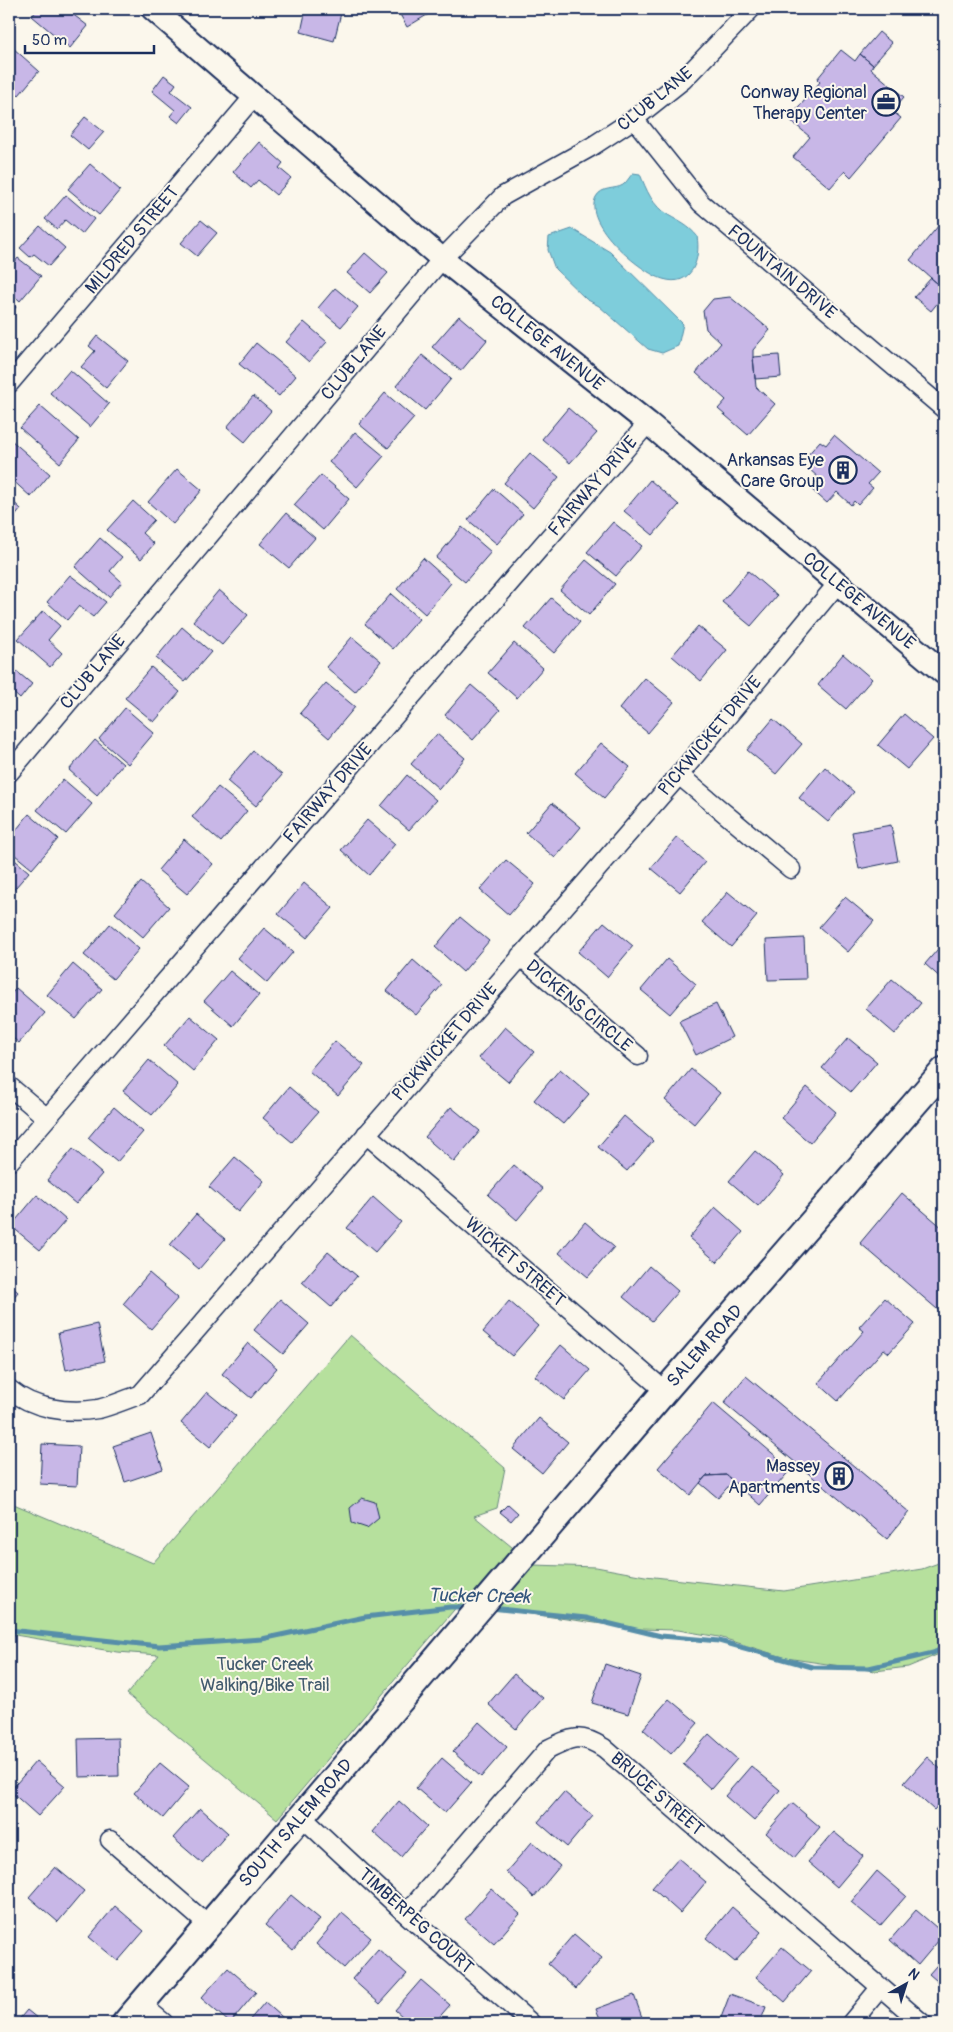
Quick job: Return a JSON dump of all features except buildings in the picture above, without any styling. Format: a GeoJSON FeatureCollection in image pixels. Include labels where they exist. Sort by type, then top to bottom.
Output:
{"type":"FeatureCollection","features":[{"type":"Feature","properties":{"kind":"main road","name":"SALEM ROAD"},"geometry":{"type":"LineString","coordinates":[[467,1622],[944,1070]]}},
{"type":"Feature","properties":{"kind":"main road","name":"SOUTH SALEM ROAD"},"geometry":{"type":"LineString","coordinates":[[125,2023],[467,1622]]}},
{"type":"Feature","properties":{"kind":"street","name":"COLLEGE AVENUE"},"geometry":{"type":"LineString","coordinates":[[153,9],[255,95],[442,259],[648,423],[944,673]]}},
{"type":"Feature","properties":{"kind":"street","name":"CLUB LANE"},"geometry":{"type":"LineString","coordinates":[[9,773],[442,259],[502,196],[591,147],[634,119],[683,80],[751,9]]}},
{"type":"Feature","properties":{"kind":"street","name":"MILDRED STREET"},"geometry":{"type":"LineString","coordinates":[[9,384],[255,95]]}},
{"type":"Feature","properties":{"kind":"street","name":"FOUNTAIN DRIVE"},"geometry":{"type":"LineString","coordinates":[[634,119],[701,203],[944,409]]}},
{"type":"Feature","properties":{"kind":"street","name":"FAIRWAY DRIVE"},"geometry":{"type":"LineString","coordinates":[[9,1162],[648,423]]}},
{"type":"Feature","properties":{"kind":"street","name":"PICKWICKET DRIVE"},"geometry":{"type":"LineString","coordinates":[[9,1389],[20,1398],[61,1411],[98,1408],[140,1395],[679,775],[838,583]]}},
{"type":"Feature","properties":{"kind":"street"},"geometry":{"type":"LineString","coordinates":[[679,775],[791,869]]}},
{"type":"Feature","properties":{"kind":"street","name":"DICKENS CIRCLE"},"geometry":{"type":"LineString","coordinates":[[520,956],[638,1056]]}},
{"type":"Feature","properties":{"kind":"street"},"geometry":{"type":"LineString","coordinates":[[9,1086],[46,1118]]}},
{"type":"Feature","properties":{"kind":"street","name":"WICKET STREET"},"geometry":{"type":"LineString","coordinates":[[366,1134],[665,1391]]}},
{"type":"Feature","properties":{"kind":"street","name":"BRUCE STREET"},"geometry":{"type":"LineString","coordinates":[[406,1914],[548,1749],[572,1738],[589,1738],[604,1748],[922,2023]]}},
{"type":"Feature","properties":{"kind":"street","name":"TIMBERPEG COURT"},"geometry":{"type":"LineString","coordinates":[[302,1817],[406,1914],[531,2023]]}},
{"type":"Feature","properties":{"kind":"street"},"geometry":{"type":"LineString","coordinates":[[110,1840],[208,1925]]}},
{"type":"Feature","properties":{"kind":"street"},"geometry":{"type":"LineString","coordinates":[[851,2023],[880,1988]]}},
{"type":"Feature","properties":{"kind":"street"},"geometry":{"type":"LineString","coordinates":[[141,2004],[164,2023]]}},
{"type":"Feature","properties":{"kind":"green space","name":"Tucker Creek Walking/Bike Trail"},"geometry":{"type":"Polygon","coordinates":[[[350,1335],[505,1468],[497,1508],[474,1516],[534,1565],[596,1567],[645,1576],[784,1591],[922,1569],[944,1561],[944,1652],[908,1667],[875,1671],[786,1658],[719,1637],[678,1630],[638,1629],[459,1604],[277,1819],[127,1694],[159,1655],[117,1652],[9,1634],[9,1502],[153,1563],[350,1335]]]}},
{"type":"Feature","properties":{"kind":"water"},"geometry":{"type":"Polygon","coordinates":[[[633,173],[640,174],[651,197],[663,212],[687,227],[697,236],[696,262],[688,275],[681,279],[673,281],[663,279],[641,267],[616,246],[597,220],[594,208],[596,197],[602,191],[623,185],[633,173]]]}},
{"type":"Feature","properties":{"kind":"water"},"geometry":{"type":"Polygon","coordinates":[[[572,229],[610,252],[683,324],[678,346],[662,353],[648,349],[599,306],[586,299],[555,269],[548,250],[549,237],[572,229]]]}},
{"type":"Feature","properties":{"kind":"waterway","name":"Tucker Creek"},"geometry":{"type":"LineString","coordinates":[[9,1630],[159,1646],[262,1639],[365,1617],[450,1607],[470,1607]]}},
{"type":"Feature","properties":{"kind":"waterway","name":"Tucker Creek"},"geometry":{"type":"LineString","coordinates":[[491,1608],[586,1618],[661,1636],[719,1641],[812,1667],[869,1668],[933,1653],[944,1648]]}},
{"type":"Feature","properties":{"kind":"place","name":"Conway Regional Therapy Center"},"geometry":{"type":"Point","coordinates":[886,102]}},
{"type":"Feature","properties":{"kind":"place","name":"Arkansas Eye Care Group"},"geometry":{"type":"Point","coordinates":[843,470]}},
{"type":"Feature","properties":{"kind":"place","name":"Massey Apartments"},"geometry":{"type":"Point","coordinates":[839,1476]}}]}
